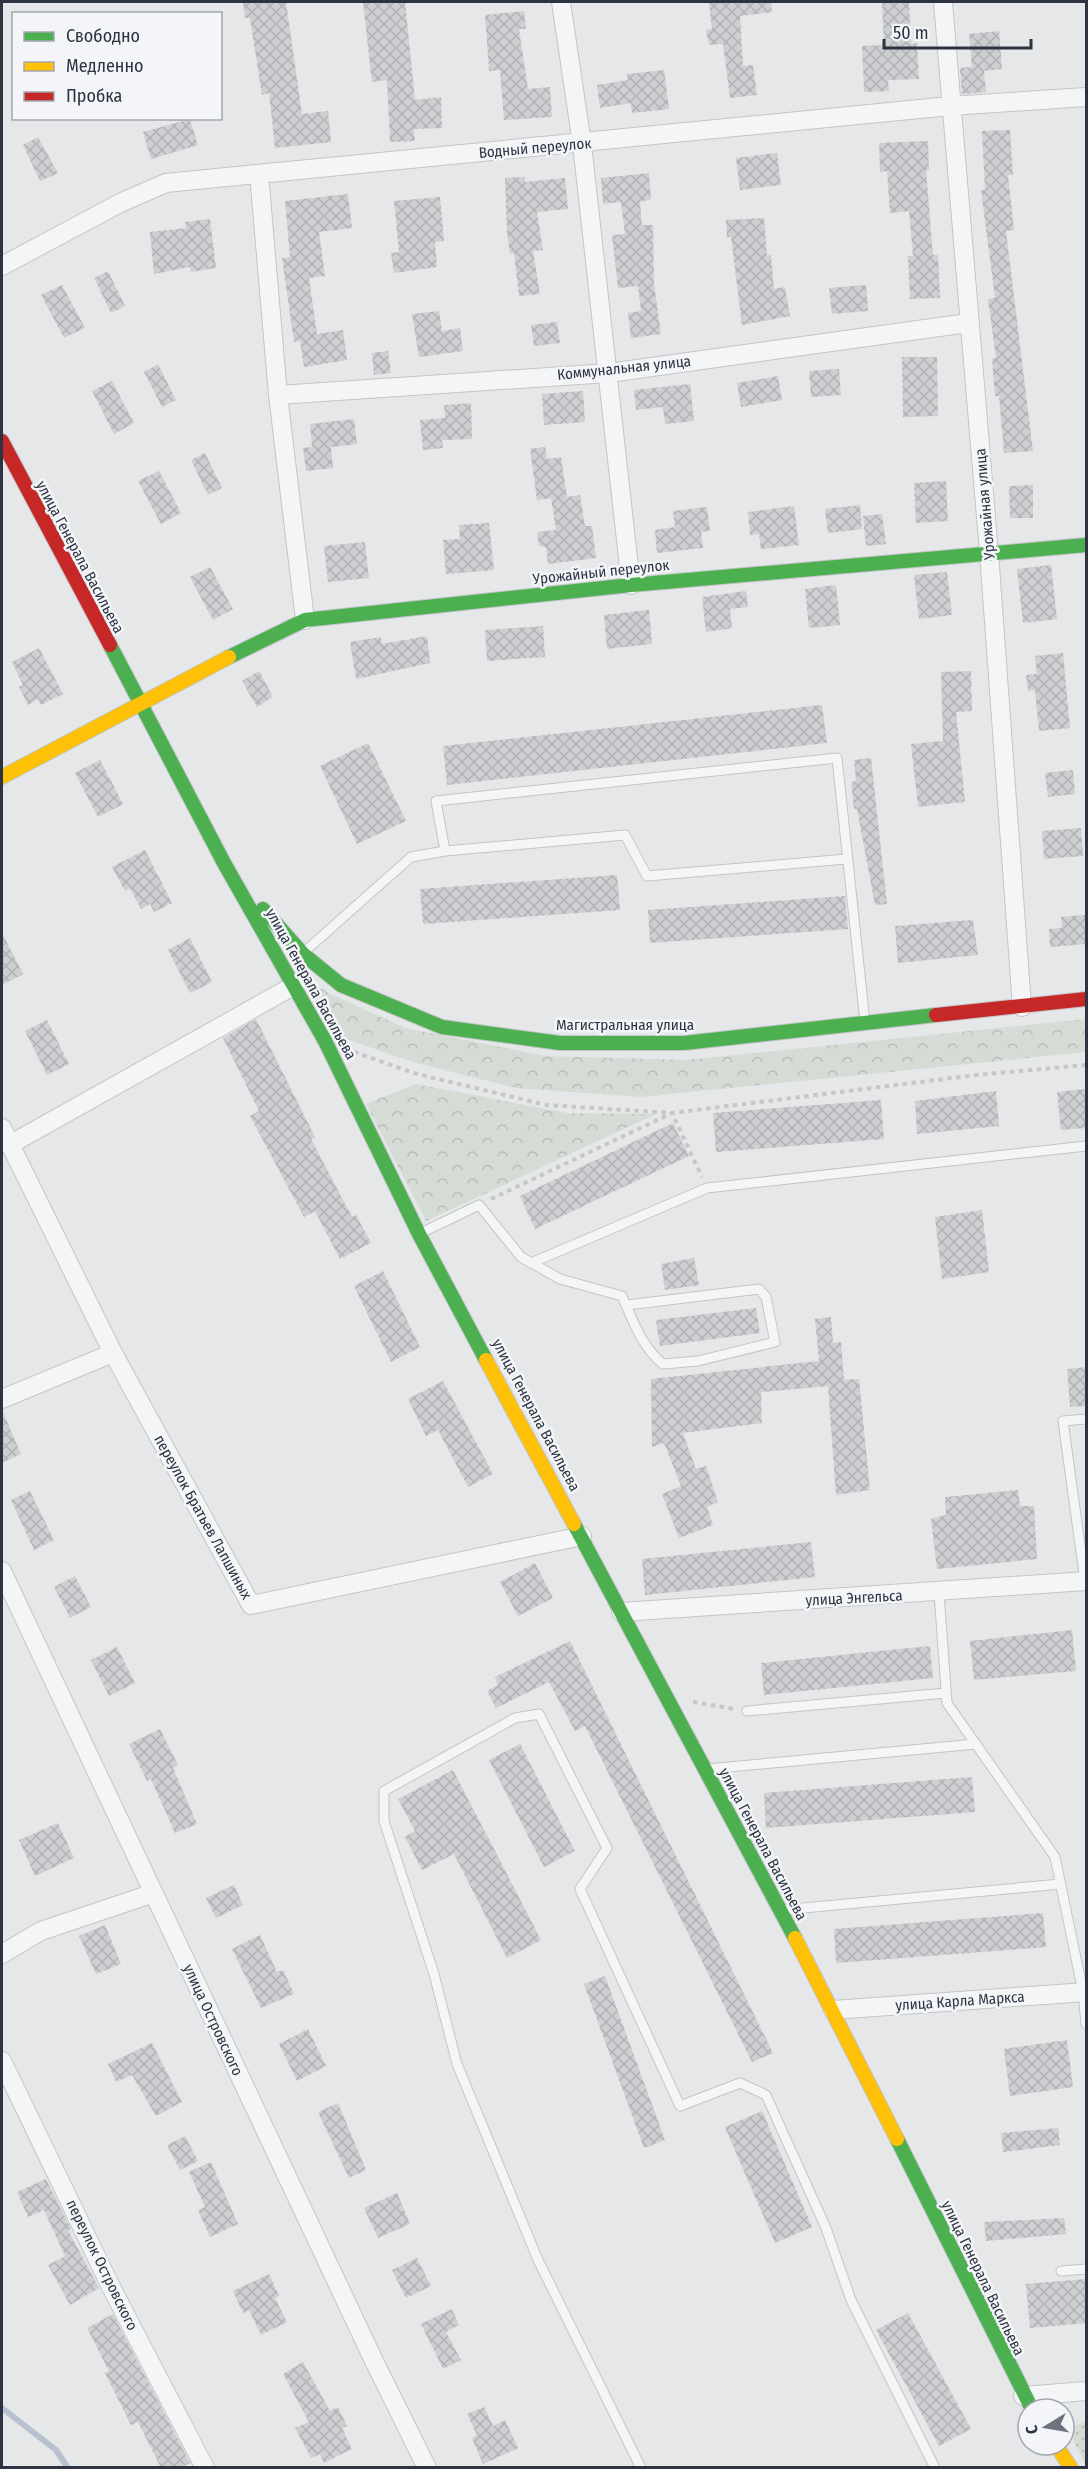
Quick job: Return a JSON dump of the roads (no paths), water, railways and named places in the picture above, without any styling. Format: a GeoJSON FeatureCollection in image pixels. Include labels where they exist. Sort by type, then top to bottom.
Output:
{"type":"FeatureCollection","features":[{"type":"Feature","properties":{"kind":"main road","name":"улица Генерала Васильева"},"geometry":{"type":"LineString","coordinates":[[2,441],[224,863],[325,1041],[419,1234],[833,2010],[1025,2397]]}},
{"type":"Feature","properties":{"kind":"main road","name":"Урожайный переулок"},"geometry":{"type":"LineString","coordinates":[[2,777],[257,642],[304,620],[631,585],[1086,545]]}},
{"type":"Feature","properties":{"kind":"main road","name":"Магистральная улица"},"geometry":{"type":"LineString","coordinates":[[224,863],[303,954],[341,985],[442,1027],[560,1042],[684,1043],[1086,999]]}},
{"type":"Feature","properties":{"kind":"street"},"geometry":{"type":"LineString","coordinates":[[561,2],[582,144],[631,585]]}},
{"type":"Feature","properties":{"kind":"street","name":"Урожайная улица"},"geometry":{"type":"LineString","coordinates":[[943,2],[989,553],[1023,1007]]}},
{"type":"Feature","properties":{"kind":"street","name":"Водный переулок"},"geometry":{"type":"LineString","coordinates":[[2,266],[120,203],[166,183],[582,144],[950,106],[1086,97]]}},
{"type":"Feature","properties":{"kind":"street"},"geometry":{"type":"LineString","coordinates":[[259,174],[278,395],[304,620]]}},
{"type":"Feature","properties":{"kind":"street","name":"Коммунальная улица"},"geometry":{"type":"LineString","coordinates":[[278,395],[609,372],[969,323]]}},
{"type":"Feature","properties":{"kind":"street"},"geometry":{"type":"LineString","coordinates":[[9,1145],[295,985]]}},
{"type":"Feature","properties":{"kind":"street","name":"переулок Братьев Лапшиных"},"geometry":{"type":"LineString","coordinates":[[2,1128],[112,1353],[251,1605],[582,1536]]}},
{"type":"Feature","properties":{"kind":"street"},"geometry":{"type":"LineString","coordinates":[[2,1399],[112,1353]]}},
{"type":"Feature","properties":{"kind":"street","name":"улица Островского"},"geometry":{"type":"LineString","coordinates":[[2,1571],[374,2361],[427,2468]]}},
{"type":"Feature","properties":{"kind":"street","name":"улица Энгельса"},"geometry":{"type":"LineString","coordinates":[[621,1612],[939,1593],[1086,1581]]}},
{"type":"Feature","properties":{"kind":"street"},"geometry":{"type":"LineString","coordinates":[[2,1954],[40,1931],[154,1893]]}},
{"type":"Feature","properties":{"kind":"street","name":"улица Карла Маркса"},"geometry":{"type":"LineString","coordinates":[[833,2010],[1085,1992]]}},
{"type":"Feature","properties":{"kind":"street","name":"переулок Островского"},"geometry":{"type":"LineString","coordinates":[[2,2061],[110,2285],[205,2468]]}},
{"type":"Feature","properties":{"kind":"street"},"geometry":{"type":"LineString","coordinates":[[1054,2397],[1086,2391]]}},
{"type":"Feature","properties":{"kind":"lane"},"geometry":{"type":"LineString","coordinates":[[445,851],[436,801],[837,758],[866,1024]]}},
{"type":"Feature","properties":{"kind":"lane"},"geometry":{"type":"LineString","coordinates":[[303,954],[411,857],[445,851],[625,835],[647,876],[847,859]]}},
{"type":"Feature","properties":{"kind":"lane"},"geometry":{"type":"LineString","coordinates":[[531,1263],[707,1188],[1086,1146]]}},
{"type":"Feature","properties":{"kind":"lane"},"geometry":{"type":"LineString","coordinates":[[419,1234],[479,1205],[521,1257],[560,1279],[622,1296],[648,1352],[663,1364],[698,1360],[775,1342],[766,1297],[759,1288],[627,1305]]}},
{"type":"Feature","properties":{"kind":"lane"},"geometry":{"type":"LineString","coordinates":[[1086,1419],[1063,1421],[1086,1581]]}},
{"type":"Feature","properties":{"kind":"lane"},"geometry":{"type":"LineString","coordinates":[[939,1593],[947,1703],[1055,1857],[1085,1992],[1086,2024]]}},
{"type":"Feature","properties":{"kind":"lane"},"geometry":{"type":"LineString","coordinates":[[747,1711],[946,1693]]}},
{"type":"Feature","properties":{"kind":"lane"},"geometry":{"type":"LineString","coordinates":[[641,2468],[538,2260],[457,2064],[434,1974],[384,1821],[384,1791],[515,1718],[539,1714],[607,1848],[580,1888],[680,2106],[741,2083],[766,2094],[826,2228],[851,2300],[935,2468]]}},
{"type":"Feature","properties":{"kind":"lane"},"geometry":{"type":"LineString","coordinates":[[704,1769],[976,1744]]}},
{"type":"Feature","properties":{"kind":"lane"},"geometry":{"type":"LineString","coordinates":[[780,1910],[1060,1884]]}},
{"type":"Feature","properties":{"kind":"lane"},"geometry":{"type":"LineString","coordinates":[[1061,2271],[1086,2269]]}},
{"type":"Feature","properties":{"kind":"waterway"},"geometry":{"type":"LineString","coordinates":[[2,2408],[56,2450],[68,2468]]}}]}
